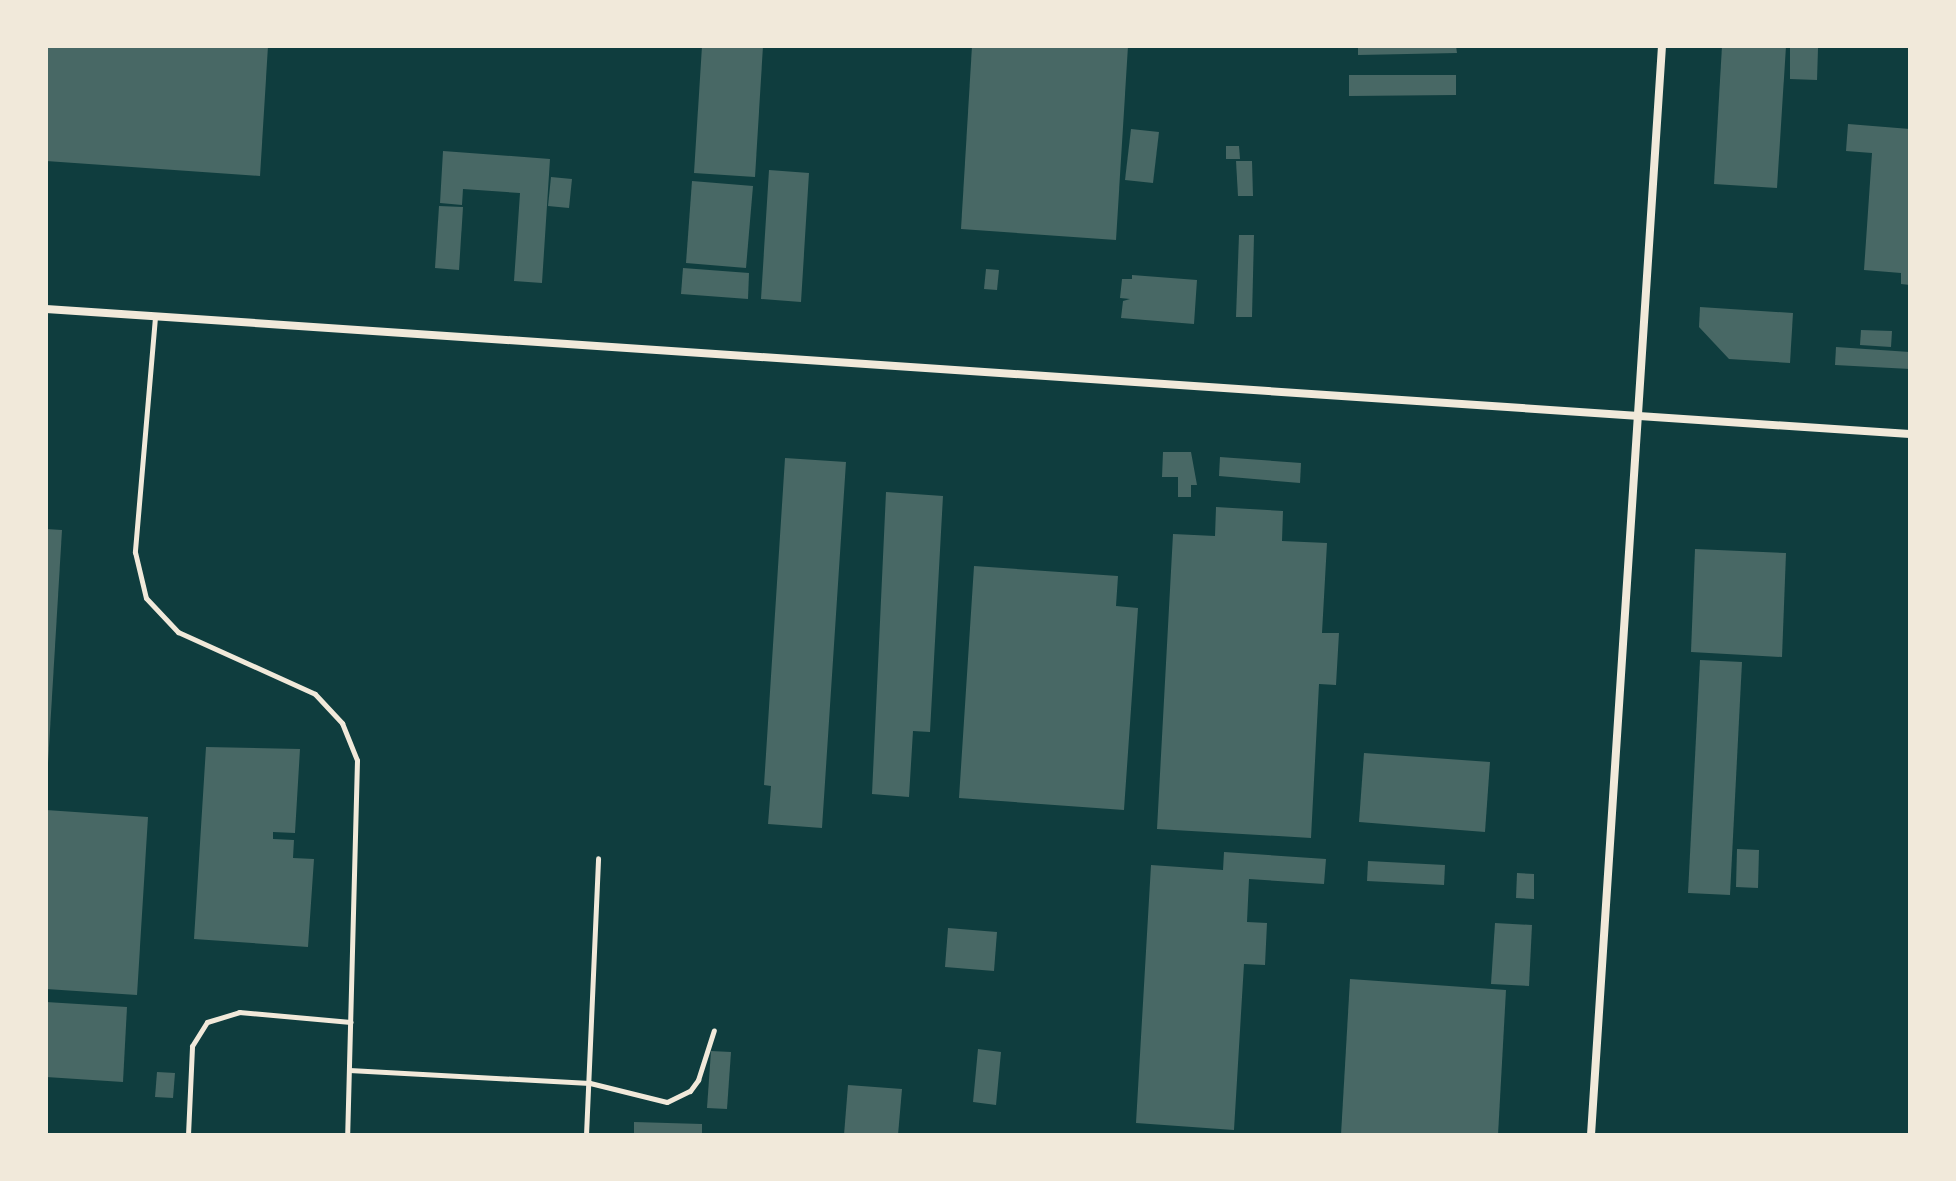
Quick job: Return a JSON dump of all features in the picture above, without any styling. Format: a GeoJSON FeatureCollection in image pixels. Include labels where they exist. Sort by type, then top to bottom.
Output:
{"type":"FeatureCollection","features":[{"type":"Feature","properties":{"kind":"street"},"geometry":{"type":"LineString","coordinates":[[1591,1135],[1662,46]]}},
{"type":"Feature","properties":{"kind":"street"},"geometry":{"type":"LineString","coordinates":[[46,309],[1910,434]]}},
{"type":"Feature","properties":{"kind":"lane"},"geometry":{"type":"LineString","coordinates":[[155,317],[135,552],[140,583],[165,623],[315,694],[352,741],[359,780],[347,1135]]}},
{"type":"Feature","properties":{"kind":"lane"},"geometry":{"type":"LineString","coordinates":[[586,1135],[598,858]]}},
{"type":"Feature","properties":{"kind":"lane"},"geometry":{"type":"LineString","coordinates":[[188,1135],[192,1046],[207,1022],[239,1012],[351,1022]]}},
{"type":"Feature","properties":{"kind":"lane"},"geometry":{"type":"LineString","coordinates":[[349,1070],[590,1083],[654,1102],[679,1098],[698,1080],[714,1030]]}},
{"type":"Feature","properties":{"kind":"building"},"geometry":{"type":"Polygon","coordinates":[[[46,46],[268,46],[260,176],[46,161],[46,46]]]}},
{"type":"Feature","properties":{"kind":"building"},"geometry":{"type":"Polygon","coordinates":[[[702,46],[763,46],[755,177],[694,173],[702,46]]]}},
{"type":"Feature","properties":{"kind":"building"},"geometry":{"type":"Polygon","coordinates":[[[972,46],[1128,46],[1116,240],[961,229],[972,46]]]}},
{"type":"Feature","properties":{"kind":"building"},"geometry":{"type":"Polygon","coordinates":[[[1358,46],[1456,46],[1457,53],[1358,55],[1358,46]]]}},
{"type":"Feature","properties":{"kind":"building"},"geometry":{"type":"Polygon","coordinates":[[[1722,46],[1786,46],[1777,188],[1714,184],[1722,46]]]}},
{"type":"Feature","properties":{"kind":"building"},"geometry":{"type":"Polygon","coordinates":[[[1790,47],[1818,48],[1817,80],[1790,79],[1790,47]]]}},
{"type":"Feature","properties":{"kind":"building"},"geometry":{"type":"Polygon","coordinates":[[[1349,75],[1456,75],[1456,95],[1349,96],[1349,75]]]}},
{"type":"Feature","properties":{"kind":"building"},"geometry":{"type":"Polygon","coordinates":[[[1848,124],[1910,129],[1910,285],[1901,284],[1901,273],[1864,270],[1872,153],[1846,151],[1848,124]]]}},
{"type":"Feature","properties":{"kind":"building"},"geometry":{"type":"Polygon","coordinates":[[[1131,129],[1159,132],[1153,183],[1125,180],[1131,129]]]}},
{"type":"Feature","properties":{"kind":"building"},"geometry":{"type":"Polygon","coordinates":[[[1226,146],[1239,146],[1240,159],[1226,159],[1226,146]]]}},
{"type":"Feature","properties":{"kind":"building"},"geometry":{"type":"Polygon","coordinates":[[[443,151],[550,159],[542,283],[514,281],[520,193],[463,189],[462,205],[440,203],[443,151]]]}},
{"type":"Feature","properties":{"kind":"building"},"geometry":{"type":"Polygon","coordinates":[[[1236,161],[1252,161],[1253,196],[1238,196],[1236,161]]]}},
{"type":"Feature","properties":{"kind":"building"},"geometry":{"type":"Polygon","coordinates":[[[769,170],[809,173],[801,302],[761,299],[769,170]]]}},
{"type":"Feature","properties":{"kind":"building"},"geometry":{"type":"Polygon","coordinates":[[[551,177],[572,179],[569,208],[548,206],[551,177]]]}},
{"type":"Feature","properties":{"kind":"building"},"geometry":{"type":"Polygon","coordinates":[[[692,181],[753,186],[746,268],[686,263],[692,181]]]}},
{"type":"Feature","properties":{"kind":"building"},"geometry":{"type":"Polygon","coordinates":[[[439,206],[463,207],[459,270],[435,268],[439,206]]]}},
{"type":"Feature","properties":{"kind":"building"},"geometry":{"type":"Polygon","coordinates":[[[1239,235],[1254,235],[1252,317],[1236,317],[1239,235]]]}},
{"type":"Feature","properties":{"kind":"building"},"geometry":{"type":"Polygon","coordinates":[[[683,268],[749,273],[748,299],[681,294],[683,268]]]}},
{"type":"Feature","properties":{"kind":"building"},"geometry":{"type":"Polygon","coordinates":[[[986,269],[999,270],[997,290],[984,289],[986,269]]]}},
{"type":"Feature","properties":{"kind":"building"},"geometry":{"type":"Polygon","coordinates":[[[1132,275],[1197,280],[1194,324],[1121,318],[1123,301],[1130,299],[1120,298],[1122,279],[1132,279],[1132,275]]]}},
{"type":"Feature","properties":{"kind":"building"},"geometry":{"type":"Polygon","coordinates":[[[1700,307],[1793,313],[1790,363],[1729,359],[1699,327],[1700,307]]]}},
{"type":"Feature","properties":{"kind":"building"},"geometry":{"type":"Polygon","coordinates":[[[1861,330],[1892,331],[1891,347],[1860,345],[1861,330]]]}},
{"type":"Feature","properties":{"kind":"building"},"geometry":{"type":"Polygon","coordinates":[[[1836,347],[1910,352],[1910,369],[1835,365],[1836,347]]]}},
{"type":"Feature","properties":{"kind":"building"},"geometry":{"type":"Polygon","coordinates":[[[1163,452],[1191,452],[1197,485],[1191,485],[1191,497],[1178,497],[1178,477],[1162,477],[1163,452]]]}},
{"type":"Feature","properties":{"kind":"building"},"geometry":{"type":"Polygon","coordinates":[[[1220,457],[1301,463],[1300,483],[1219,476],[1220,457]]]}},
{"type":"Feature","properties":{"kind":"building"},"geometry":{"type":"Polygon","coordinates":[[[785,458],[846,462],[822,828],[768,824],[771,786],[764,785],[785,458]]]}},
{"type":"Feature","properties":{"kind":"building"},"geometry":{"type":"Polygon","coordinates":[[[886,492],[943,496],[930,732],[913,731],[909,797],[872,794],[886,492]]]}},
{"type":"Feature","properties":{"kind":"building"},"geometry":{"type":"Polygon","coordinates":[[[1216,507],[1283,511],[1282,541],[1327,543],[1322,633],[1339,633],[1336,685],[1319,684],[1311,838],[1157,829],[1173,534],[1215,536],[1216,507]]]}},
{"type":"Feature","properties":{"kind":"building"},"geometry":{"type":"Polygon","coordinates":[[[46,529],[62,530],[48,763],[46,763],[46,529]]]}},
{"type":"Feature","properties":{"kind":"building"},"geometry":{"type":"Polygon","coordinates":[[[1695,549],[1786,553],[1782,657],[1691,652],[1695,549]]]}},
{"type":"Feature","properties":{"kind":"building"},"geometry":{"type":"Polygon","coordinates":[[[974,566],[1118,576],[1116,606],[1138,608],[1124,810],[959,798],[974,566]]]}},
{"type":"Feature","properties":{"kind":"building"},"geometry":{"type":"Polygon","coordinates":[[[1700,660],[1742,662],[1730,895],[1688,893],[1700,660]]]}},
{"type":"Feature","properties":{"kind":"building"},"geometry":{"type":"Polygon","coordinates":[[[206,747],[300,749],[295,833],[273,832],[273,839],[294,840],[293,858],[314,859],[308,947],[194,939],[206,747]]]}},
{"type":"Feature","properties":{"kind":"building"},"geometry":{"type":"Polygon","coordinates":[[[1364,753],[1490,762],[1485,832],[1359,822],[1364,753]]]}},
{"type":"Feature","properties":{"kind":"building"},"geometry":{"type":"Polygon","coordinates":[[[46,810],[148,817],[137,995],[46,989],[46,810]]]}},
{"type":"Feature","properties":{"kind":"building"},"geometry":{"type":"Polygon","coordinates":[[[1737,849],[1759,850],[1758,888],[1736,887],[1737,849]]]}},
{"type":"Feature","properties":{"kind":"building"},"geometry":{"type":"Polygon","coordinates":[[[1224,852],[1326,859],[1324,884],[1249,879],[1247,922],[1267,923],[1265,965],[1244,964],[1234,1130],[1136,1123],[1151,865],[1223,870],[1224,852]]]}},
{"type":"Feature","properties":{"kind":"building"},"geometry":{"type":"Polygon","coordinates":[[[1368,861],[1445,865],[1444,885],[1367,881],[1368,861]]]}},
{"type":"Feature","properties":{"kind":"building"},"geometry":{"type":"Polygon","coordinates":[[[1517,873],[1534,874],[1534,899],[1516,898],[1517,873]]]}},
{"type":"Feature","properties":{"kind":"building"},"geometry":{"type":"Polygon","coordinates":[[[1495,923],[1532,925],[1529,986],[1491,984],[1495,923]]]}},
{"type":"Feature","properties":{"kind":"building"},"geometry":{"type":"Polygon","coordinates":[[[948,928],[997,932],[994,971],[945,967],[948,928]]]}},
{"type":"Feature","properties":{"kind":"building"},"geometry":{"type":"Polygon","coordinates":[[[1350,979],[1506,990],[1498,1135],[1341,1135],[1350,979]]]}},
{"type":"Feature","properties":{"kind":"building"},"geometry":{"type":"Polygon","coordinates":[[[46,1002],[127,1007],[123,1082],[46,1077],[46,1002]]]}},
{"type":"Feature","properties":{"kind":"building"},"geometry":{"type":"Polygon","coordinates":[[[978,1049],[1001,1052],[996,1105],[973,1102],[978,1049]]]}},
{"type":"Feature","properties":{"kind":"building"},"geometry":{"type":"Polygon","coordinates":[[[711,1051],[731,1052],[727,1109],[707,1108],[711,1051]]]}},
{"type":"Feature","properties":{"kind":"building"},"geometry":{"type":"Polygon","coordinates":[[[157,1072],[175,1073],[173,1098],[155,1097],[157,1072]]]}},
{"type":"Feature","properties":{"kind":"building"},"geometry":{"type":"Polygon","coordinates":[[[848,1085],[902,1089],[898,1135],[844,1135],[848,1085]]]}},
{"type":"Feature","properties":{"kind":"building"},"geometry":{"type":"Polygon","coordinates":[[[634,1122],[702,1124],[702,1135],[634,1135],[634,1122]]]}}]}
